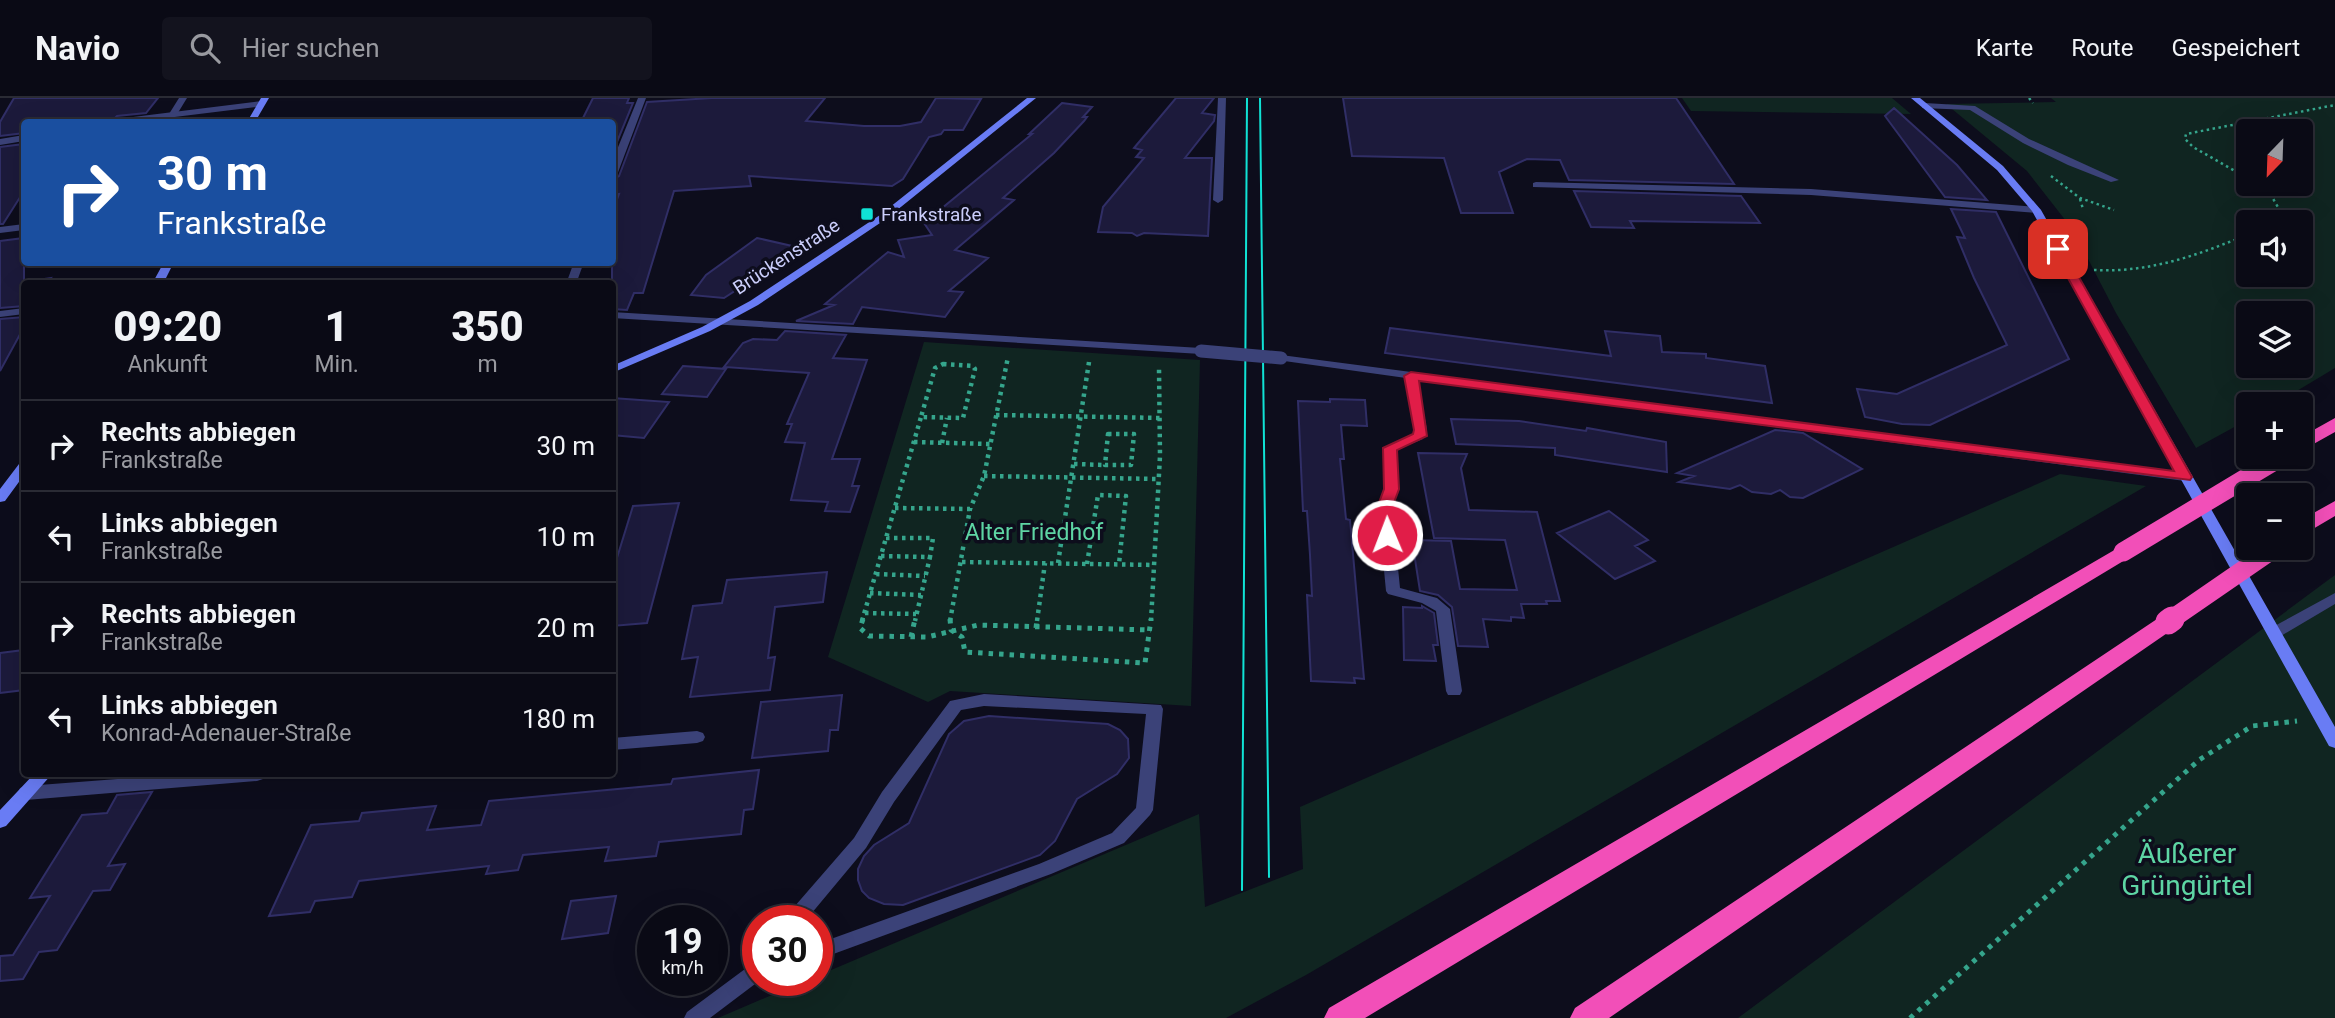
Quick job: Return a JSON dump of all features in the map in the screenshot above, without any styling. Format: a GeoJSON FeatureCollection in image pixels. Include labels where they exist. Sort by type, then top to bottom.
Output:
{"type":"FeatureCollection","features":[{"type":"Feature","properties":{"kind":"highway"},"geometry":{"type":"LineString","coordinates":[[2313,438],[2333,426]]}},
{"type":"Feature","properties":{"kind":"highway"},"geometry":{"type":"LineString","coordinates":[[1339,1018],[2261,469]]}},
{"type":"Feature","properties":{"kind":"highway"},"geometry":{"type":"LineString","coordinates":[[2313,522],[2335,507]]}},
{"type":"Feature","properties":{"kind":"highway"},"geometry":{"type":"LineString","coordinates":[[1585,1018],[2258,560]]}},
{"type":"Feature","properties":{"kind":"street"},"geometry":{"type":"LineString","coordinates":[[173,114],[183,98]]}},
{"type":"Feature","properties":{"kind":"street"},"geometry":{"type":"LineString","coordinates":[[616,165],[642,98]]}},
{"type":"Feature","properties":{"kind":"street","name":"Brückenstraße"},"geometry":{"type":"LineString","coordinates":[[616,368],[723,321],[754,303],[883,217],[1032,98]]}},
{"type":"Feature","properties":{"kind":"street"},"geometry":{"type":"LineString","coordinates":[[1217,200],[1222,98]]}},
{"type":"Feature","properties":{"kind":"street"},"geometry":{"type":"LineString","coordinates":[[1915,98],[2005,173],[2036,210],[2335,742]]}},
{"type":"Feature","properties":{"kind":"street"},"geometry":{"type":"LineString","coordinates":[[138,119],[263,101]]}},
{"type":"Feature","properties":{"kind":"street"},"geometry":{"type":"LineString","coordinates":[[253,119],[263,101]]}},
{"type":"Feature","properties":{"kind":"street"},"geometry":{"type":"LineString","coordinates":[[1925,106],[1972,108],[2026,141],[2114,180]]}},
{"type":"Feature","properties":{"kind":"street"},"geometry":{"type":"LineString","coordinates":[[0,142],[21,138]]}},
{"type":"Feature","properties":{"kind":"street"},"geometry":{"type":"LineString","coordinates":[[1536,185],[1811,192],[2036,210]]}},
{"type":"Feature","properties":{"kind":"street"},"geometry":{"type":"LineString","coordinates":[[0,230],[21,227]]}},
{"type":"Feature","properties":{"kind":"street"},"geometry":{"type":"LineString","coordinates":[[0,314],[21,311]]}},
{"type":"Feature","properties":{"kind":"street"},"geometry":{"type":"LineString","coordinates":[[616,315],[1011,338],[1281,358],[2185,477]]}},
{"type":"Feature","properties":{"kind":"street"},"geometry":{"type":"LineString","coordinates":[[1411,376],[1421,430],[1419,436],[1390,448],[1391,489],[1385,508],[1393,591],[1435,601],[1443,609],[1454,691]]}},
{"type":"Feature","properties":{"kind":"street"},"geometry":{"type":"LineString","coordinates":[[0,499],[21,471]]}},
{"type":"Feature","properties":{"kind":"street"},"geometry":{"type":"LineString","coordinates":[[2274,633],[2335,598]]}},
{"type":"Feature","properties":{"kind":"street"},"geometry":{"type":"LineString","coordinates":[[808,905],[860,843],[888,797],[956,705],[984,700],[1155,709],[1144,810],[1118,838],[1045,869],[833,946]]}},
{"type":"Feature","properties":{"kind":"street"},"geometry":{"type":"LineString","coordinates":[[616,744],[697,737]]}},
{"type":"Feature","properties":{"kind":"street"},"geometry":{"type":"LineString","coordinates":[[0,821],[41,777]]}},
{"type":"Feature","properties":{"kind":"street"},"geometry":{"type":"LineString","coordinates":[[26,793],[221,777]]}},
{"type":"Feature","properties":{"kind":"street"},"geometry":{"type":"LineString","coordinates":[[694,1018],[742,982]]}},
{"type":"Feature","properties":{"kind":"path"},"geometry":{"type":"LineString","coordinates":[[2029,98],[2033,103]]}},
{"type":"Feature","properties":{"kind":"path"},"geometry":{"type":"LineString","coordinates":[[2263,119],[2335,105]]}},
{"type":"Feature","properties":{"kind":"path"},"geometry":{"type":"LineString","coordinates":[[2236,124],[2186,134],[2185,139],[2193,147],[2236,172]]}},
{"type":"Feature","properties":{"kind":"path"},"geometry":{"type":"LineString","coordinates":[[2047,173],[2080,198],[2113,210]]}},
{"type":"Feature","properties":{"kind":"path"},"geometry":{"type":"LineString","coordinates":[[2080,198],[2083,209]]}},
{"type":"Feature","properties":{"kind":"path"},"geometry":{"type":"LineString","coordinates":[[2068,268],[2119,273],[2159,268],[2236,239]]}},
{"type":"Feature","properties":{"kind":"path"},"geometry":{"type":"LineString","coordinates":[[951,630],[950,618],[970,509],[984,476],[1011,338]]}},
{"type":"Feature","properties":{"kind":"path"},"geometry":{"type":"LineString","coordinates":[[1008,356],[1021,357]]}},
{"type":"Feature","properties":{"kind":"path"},"geometry":{"type":"LineString","coordinates":[[1075,361],[1101,363]]}},
{"type":"Feature","properties":{"kind":"path"},"geometry":{"type":"LineString","coordinates":[[1058,563],[1089,362]]}},
{"type":"Feature","properties":{"kind":"path"},"geometry":{"type":"LineString","coordinates":[[921,417],[963,418],[975,369],[973,366],[943,364],[935,368],[860,628],[869,636],[911,637],[927,637],[978,625],[1151,630]]}},
{"type":"Feature","properties":{"kind":"path"},"geometry":{"type":"LineString","coordinates":[[951,630],[962,637],[965,652],[1145,663],[1151,630],[1162,418],[1161,368],[1149,367]]}},
{"type":"Feature","properties":{"kind":"path"},"geometry":{"type":"LineString","coordinates":[[996,415],[1162,418]]}},
{"type":"Feature","properties":{"kind":"path"},"geometry":{"type":"LineString","coordinates":[[942,443],[947,418]]}},
{"type":"Feature","properties":{"kind":"path"},"geometry":{"type":"LineString","coordinates":[[1074,464],[1105,465],[1132,465],[1134,434],[1108,434],[1105,465]]}},
{"type":"Feature","properties":{"kind":"path"},"geometry":{"type":"LineString","coordinates":[[914,442],[990,444]]}},
{"type":"Feature","properties":{"kind":"path"},"geometry":{"type":"LineString","coordinates":[[984,476],[1159,479]]}},
{"type":"Feature","properties":{"kind":"path"},"geometry":{"type":"LineString","coordinates":[[1087,564],[1098,495],[1126,496],[1119,564]]}},
{"type":"Feature","properties":{"kind":"path"},"geometry":{"type":"LineString","coordinates":[[895,508],[970,509]]}},
{"type":"Feature","properties":{"kind":"path"},"geometry":{"type":"LineString","coordinates":[[886,538],[933,538],[911,637]]}},
{"type":"Feature","properties":{"kind":"path"},"geometry":{"type":"LineString","coordinates":[[881,556],[930,557]]}},
{"type":"Feature","properties":{"kind":"path"},"geometry":{"type":"LineString","coordinates":[[962,562],[1154,565]]}},
{"type":"Feature","properties":{"kind":"path"},"geometry":{"type":"LineString","coordinates":[[1036,628],[1045,563]]}},
{"type":"Feature","properties":{"kind":"path"},"geometry":{"type":"LineString","coordinates":[[876,574],[925,576]]}},
{"type":"Feature","properties":{"kind":"path"},"geometry":{"type":"LineString","coordinates":[[870,593],[921,595]]}},
{"type":"Feature","properties":{"kind":"path"},"geometry":{"type":"LineString","coordinates":[[864,613],[916,614]]}},
{"type":"Feature","properties":{"kind":"path"},"geometry":{"type":"LineString","coordinates":[[1910,1018],[2199,760],[2252,726],[2322,719]]}},
{"type":"Feature","properties":{"kind":"green space"},"geometry":{"type":"Polygon","coordinates":[[[1682,98],[1892,98],[1911,114],[1691,111],[1682,98]]]}},
{"type":"Feature","properties":{"kind":"green space"},"geometry":{"type":"Polygon","coordinates":[[[2051,98],[2335,98],[2335,368],[2295,392],[2236,392],[2236,426],[2196,448],[2116,313],[2073,230],[2027,171],[1946,104],[2056,102],[2051,98]]]}},
{"type":"Feature","properties":{"kind":"green space","name":"Alter Friedhof"},"geometry":{"type":"Polygon","coordinates":[[[924,342],[1200,360],[1191,706],[950,691],[928,702],[828,657],[924,342]]]}},
{"type":"Feature","properties":{"kind":"green space"},"geometry":{"type":"Polygon","coordinates":[[[2060,474],[2146,486],[1306,975],[1226,1018],[718,1018],[770,996],[833,996],[833,969],[1199,814],[1205,907],[1303,869],[1300,807],[2060,474]]]}},
{"type":"Feature","properties":{"kind":"green space","name":"Äußerer Grüngürtel"},"geometry":{"type":"Polygon","coordinates":[[[2335,575],[2335,1018],[1738,1018],[2335,575]]]}},
{"type":"Feature","properties":{"kind":"building"},"geometry":{"type":"Polygon","coordinates":[[[14,98],[158,98],[146,113],[117,116],[114,119],[21,119],[21,133],[0,136],[0,122],[14,98]]]}},
{"type":"Feature","properties":{"kind":"building"},"geometry":{"type":"Polygon","coordinates":[[[593,98],[629,98],[627,103],[633,103],[616,144],[616,119],[582,119],[593,98]]]}},
{"type":"Feature","properties":{"kind":"building"},"geometry":{"type":"Polygon","coordinates":[[[712,98],[825,98],[806,121],[900,126],[921,122],[936,98],[981,99],[963,130],[944,130],[941,134],[929,137],[903,179],[892,186],[749,176],[751,186],[674,191],[643,293],[634,293],[627,310],[616,309],[616,280],[612,280],[612,266],[616,266],[616,202],[619,194],[616,194],[616,178],[619,176],[647,102],[712,98]]]}},
{"type":"Feature","properties":{"kind":"building"},"geometry":{"type":"Polygon","coordinates":[[[1176,98],[1214,98],[1202,113],[1215,115],[1214,121],[1185,158],[1212,158],[1208,236],[1144,233],[1137,236],[1132,233],[1098,232],[1103,207],[1144,158],[1136,157],[1142,150],[1134,148],[1176,98]]]}},
{"type":"Feature","properties":{"kind":"building"},"geometry":{"type":"Polygon","coordinates":[[[1343,98],[1676,98],[1734,184],[1569,180],[1560,160],[1527,159],[1499,172],[1513,213],[1461,213],[1444,158],[1352,156],[1343,98]]]}},
{"type":"Feature","properties":{"kind":"building"},"geometry":{"type":"Polygon","coordinates":[[[1062,103],[1092,107],[1083,117],[1087,117],[1084,121],[1054,153],[1003,198],[1014,200],[955,250],[988,258],[949,291],[963,292],[945,317],[862,307],[853,324],[796,321],[834,305],[825,304],[888,252],[904,257],[898,240],[932,235],[924,223],[1032,134],[1029,134],[1062,103]]]}},
{"type":"Feature","properties":{"kind":"building"},"geometry":{"type":"Polygon","coordinates":[[[1894,108],[1957,165],[1987,200],[1945,197],[1885,116],[1894,108]]]}},
{"type":"Feature","properties":{"kind":"building"},"geometry":{"type":"Polygon","coordinates":[[[21,144],[21,196],[3,224],[0,224],[0,147],[21,144]]]}},
{"type":"Feature","properties":{"kind":"building"},"geometry":{"type":"Polygon","coordinates":[[[1574,191],[1741,196],[1760,223],[1630,221],[1634,228],[1591,227],[1574,191]]]}},
{"type":"Feature","properties":{"kind":"building"},"geometry":{"type":"Polygon","coordinates":[[[1951,209],[1996,212],[2069,359],[1930,425],[1902,424],[1865,417],[1857,389],[1897,394],[2007,345],[1957,237],[1965,238],[1951,209]]]}},
{"type":"Feature","properties":{"kind":"building"},"geometry":{"type":"Polygon","coordinates":[[[21,238],[24,280],[21,280],[21,306],[0,308],[0,241],[21,238]]]}},
{"type":"Feature","properties":{"kind":"building"},"geometry":{"type":"Polygon","coordinates":[[[757,238],[801,248],[724,298],[691,295],[706,275],[757,238]]]}},
{"type":"Feature","properties":{"kind":"building"},"geometry":{"type":"Polygon","coordinates":[[[21,317],[21,332],[0,371],[0,319],[21,317]]]}},
{"type":"Feature","properties":{"kind":"building"},"geometry":{"type":"Polygon","coordinates":[[[1390,328],[1611,356],[1605,331],[1660,336],[1662,352],[1706,354],[1706,358],[1765,366],[1772,403],[1385,353],[1390,328]]]}},
{"type":"Feature","properties":{"kind":"building"},"geometry":{"type":"Polygon","coordinates":[[[785,331],[846,335],[833,358],[867,360],[832,459],[860,459],[852,486],[859,486],[850,512],[825,511],[828,502],[791,500],[805,443],[785,442],[792,424],[787,424],[809,373],[724,367],[743,343],[753,339],[777,340],[785,331]]]}},
{"type":"Feature","properties":{"kind":"building"},"geometry":{"type":"Polygon","coordinates":[[[683,366],[726,369],[707,397],[662,394],[683,366]]]}},
{"type":"Feature","properties":{"kind":"building"},"geometry":{"type":"Polygon","coordinates":[[[616,398],[669,402],[644,438],[616,435],[616,398]]]}},
{"type":"Feature","properties":{"kind":"building"},"geometry":{"type":"Polygon","coordinates":[[[1330,399],[1365,400],[1367,426],[1341,425],[1344,459],[1340,459],[1346,519],[1350,520],[1364,679],[1354,678],[1355,683],[1311,681],[1307,595],[1312,596],[1307,511],[1303,511],[1298,401],[1330,402],[1330,399]]]}},
{"type":"Feature","properties":{"kind":"building"},"geometry":{"type":"Polygon","coordinates":[[[1451,419],[1519,421],[1586,431],[1587,428],[1666,442],[1667,472],[1555,455],[1555,448],[1456,444],[1451,419]]]}},
{"type":"Feature","properties":{"kind":"building"},"geometry":{"type":"Polygon","coordinates":[[[1775,430],[1803,433],[1862,469],[1803,498],[1790,497],[1780,490],[1771,494],[1752,492],[1740,485],[1730,489],[1679,482],[1694,476],[1677,473],[1775,430]]]}},
{"type":"Feature","properties":{"kind":"building"},"geometry":{"type":"Polygon","coordinates":[[[1418,453],[1467,454],[1461,468],[1469,510],[1537,512],[1560,601],[1521,604],[1524,618],[1511,617],[1511,621],[1483,619],[1488,647],[1458,646],[1452,607],[1438,595],[1420,591],[1412,540],[1451,541],[1460,589],[1517,590],[1505,540],[1434,538],[1418,453]]]}},
{"type":"Feature","properties":{"kind":"building"},"geometry":{"type":"Polygon","coordinates":[[[679,503],[647,623],[616,626],[616,561],[633,506],[679,503]]]}},
{"type":"Feature","properties":{"kind":"building"},"geometry":{"type":"Polygon","coordinates":[[[1609,511],[1648,540],[1635,546],[1655,561],[1615,579],[1557,533],[1609,511]]]}},
{"type":"Feature","properties":{"kind":"building"},"geometry":{"type":"Polygon","coordinates":[[[827,572],[823,602],[775,607],[768,658],[775,657],[770,690],[690,697],[698,657],[682,659],[693,606],[722,603],[727,580],[827,572]]]}},
{"type":"Feature","properties":{"kind":"building"},"geometry":{"type":"Polygon","coordinates":[[[1422,606],[1434,613],[1438,645],[1433,645],[1436,661],[1404,660],[1403,607],[1422,606]]]}},
{"type":"Feature","properties":{"kind":"building"},"geometry":{"type":"Polygon","coordinates":[[[21,650],[21,690],[0,693],[0,653],[21,650]]]}},
{"type":"Feature","properties":{"kind":"building"},"geometry":{"type":"Polygon","coordinates":[[[842,695],[838,730],[830,730],[828,751],[752,758],[761,702],[842,695]]]}},
{"type":"Feature","properties":{"kind":"building"},"geometry":{"type":"Polygon","coordinates":[[[989,716],[1108,724],[1120,730],[1128,739],[1129,758],[1117,774],[1077,799],[1055,841],[1040,855],[903,905],[884,904],[869,898],[862,891],[858,880],[858,869],[864,856],[874,845],[909,823],[949,734],[964,721],[989,716]]]}},
{"type":"Feature","properties":{"kind":"building"},"geometry":{"type":"Polygon","coordinates":[[[759,770],[753,809],[744,810],[741,834],[659,842],[656,856],[605,861],[609,847],[523,855],[518,870],[486,874],[489,866],[359,881],[352,897],[315,901],[310,912],[269,916],[311,825],[359,821],[362,813],[436,806],[427,830],[481,825],[489,801],[671,784],[673,779],[759,770]]]}},
{"type":"Feature","properties":{"kind":"building"},"geometry":{"type":"Polygon","coordinates":[[[152,792],[108,866],[125,864],[110,890],[93,891],[57,950],[39,952],[23,979],[0,981],[0,956],[13,955],[50,896],[30,898],[82,815],[107,813],[117,795],[152,792]]]}},
{"type":"Feature","properties":{"kind":"building"},"geometry":{"type":"Polygon","coordinates":[[[616,896],[608,933],[562,939],[571,901],[616,896]]]}},
{"type":"Feature","properties":{"kind":"tram line"},"geometry":{"type":"LineString","coordinates":[[1242,890],[1247,98]]}},
{"type":"Feature","properties":{"kind":"tram line"},"geometry":{"type":"LineString","coordinates":[[1260,98],[1269,877]]}},
{"type":"Feature","properties":{"kind":"place","name":"Frankstraße"},"geometry":{"type":"Point","coordinates":[867,214]}},
{"type":"Feature","properties":{"kind":"route"},"geometry":{"type":"LineString","coordinates":[[1387,535],[1385,508],[1391,489],[1390,448],[1419,436],[1421,430],[1411,376],[2185,477],[2058,249]]}}]}
